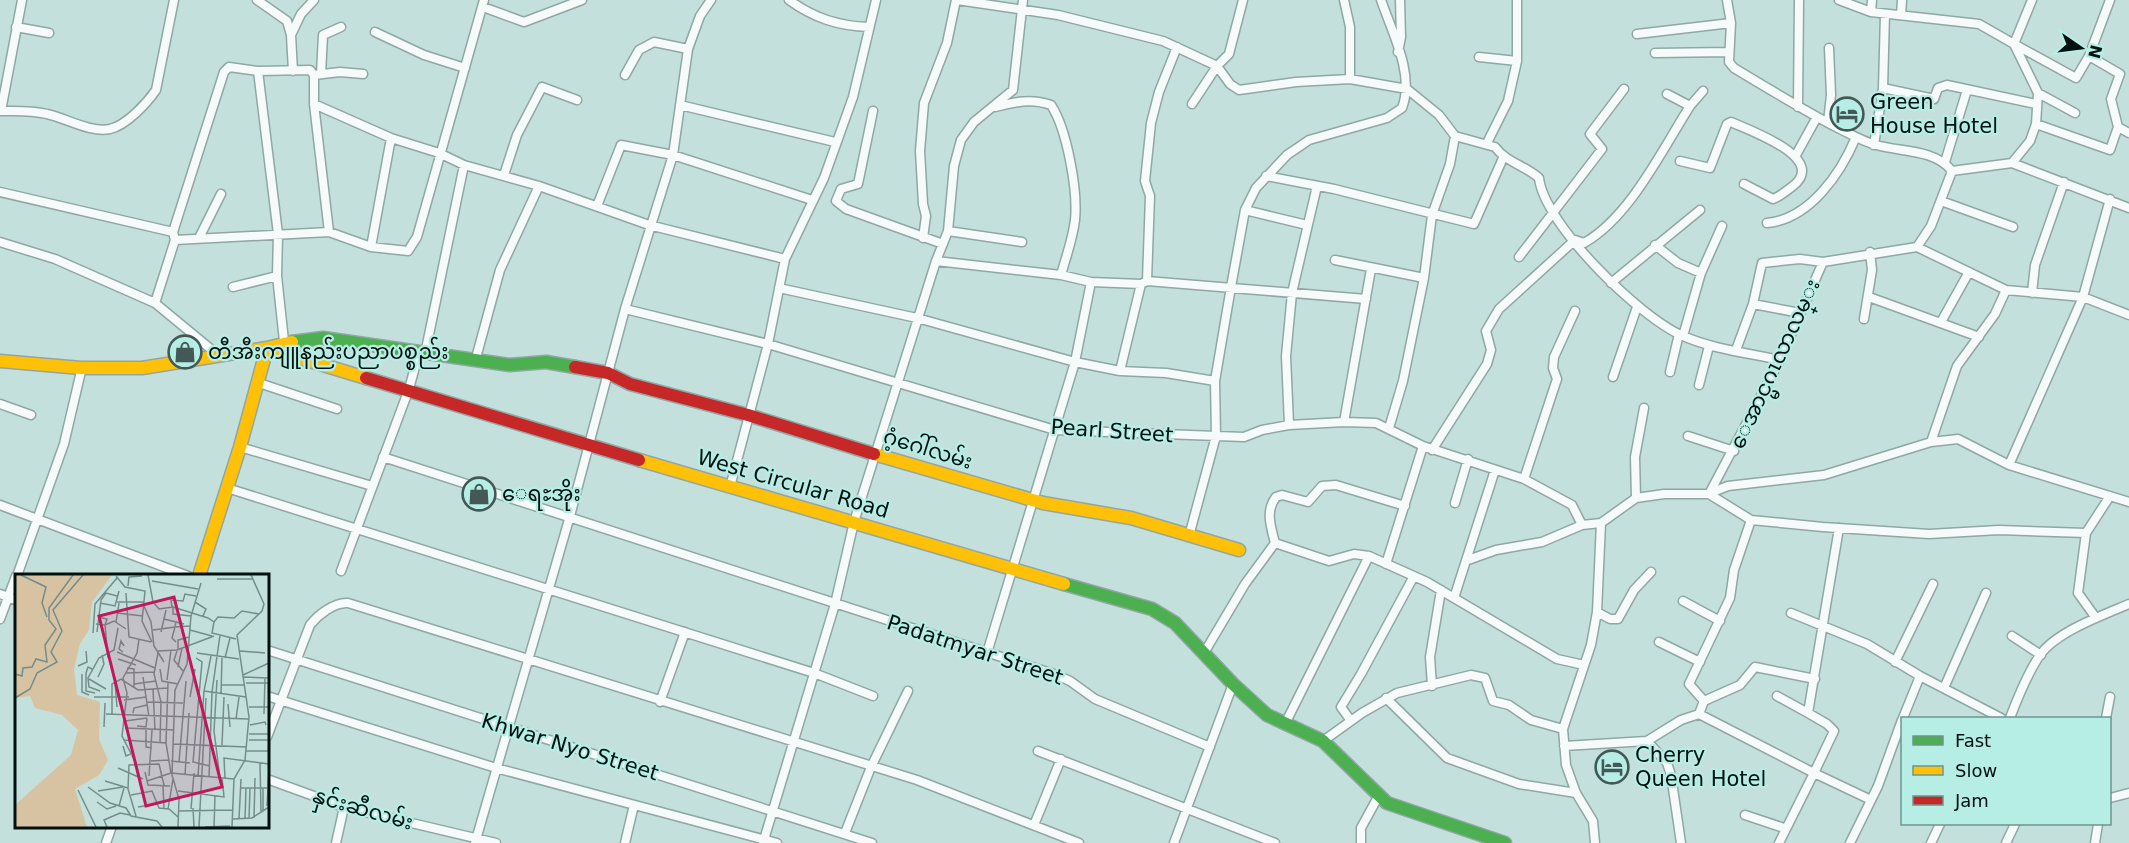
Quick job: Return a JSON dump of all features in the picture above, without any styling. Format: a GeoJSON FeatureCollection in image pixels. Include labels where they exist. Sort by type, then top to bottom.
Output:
{"type":"FeatureCollection","features":[{"type":"Feature","properties":{"kind":"street"},"geometry":{"type":"LineString","coordinates":[[22,0],[4,62],[0,111],[46,113],[95,128],[111,129],[149,100],[156,90],[174,0]]}},
{"type":"Feature","properties":{"kind":"street"},"geometry":{"type":"LineString","coordinates":[[257,0],[287,21],[291,35],[293,71]]}},
{"type":"Feature","properties":{"kind":"street"},"geometry":{"type":"LineString","coordinates":[[291,35],[301,14],[314,0]]}},
{"type":"Feature","properties":{"kind":"street"},"geometry":{"type":"LineString","coordinates":[[0,192],[174,236],[199,238],[329,232],[371,247],[408,251],[413,247],[483,3],[524,22],[582,0]]}},
{"type":"Feature","properties":{"kind":"street"},"geometry":{"type":"LineString","coordinates":[[475,841],[570,516],[625,309],[672,155],[688,49],[700,16],[711,0]]}},
{"type":"Feature","properties":{"kind":"street"},"geometry":{"type":"LineString","coordinates":[[789,0],[821,19],[843,26],[869,27]]}},
{"type":"Feature","properties":{"kind":"street"},"geometry":{"type":"LineString","coordinates":[[730,488],[768,344],[785,259],[824,178],[853,97],[876,0]]}},
{"type":"Feature","properties":{"kind":"street"},"geometry":{"type":"LineString","coordinates":[[922,238],[926,216],[923,204],[921,123],[924,103],[947,43],[956,0],[1058,15],[1177,46],[1217,66],[1230,84],[1239,90],[1296,82],[1350,79],[1407,89],[1439,115],[1455,136],[1487,142],[1495,147],[1503,158],[1528,168],[1539,178],[1541,192],[1553,213],[1611,283],[1637,307],[1681,335],[1709,346],[1780,360]]}},
{"type":"Feature","properties":{"kind":"street"},"geometry":{"type":"LineString","coordinates":[[764,841],[835,604],[854,522],[917,318],[948,231],[954,166],[961,140],[974,122],[1013,90],[1023,0]]}},
{"type":"Feature","properties":{"kind":"street"},"geometry":{"type":"LineString","coordinates":[[1192,104],[1217,66],[1229,54],[1243,0]]}},
{"type":"Feature","properties":{"kind":"street"},"geometry":{"type":"LineString","coordinates":[[1344,0],[1350,27],[1350,79]]}},
{"type":"Feature","properties":{"kind":"street"},"geometry":{"type":"LineString","coordinates":[[1189,536],[1216,436],[1215,381],[1245,210],[1266,176],[1287,155],[1309,140],[1395,115],[1402,108],[1407,89],[1381,0]]}},
{"type":"Feature","properties":{"kind":"street"},"geometry":{"type":"LineString","coordinates":[[1398,52],[1401,37],[1400,0]]}},
{"type":"Feature","properties":{"kind":"street"},"geometry":{"type":"LineString","coordinates":[[1487,142],[1508,101],[1517,61],[1517,0]]}},
{"type":"Feature","properties":{"kind":"street"},"geometry":{"type":"LineString","coordinates":[[1727,0],[1731,23],[1729,62],[1734,68],[1798,107],[1856,137],[1874,145],[1927,155],[1945,162],[1952,171]]}},
{"type":"Feature","properties":{"kind":"street"},"geometry":{"type":"LineString","coordinates":[[1798,0],[1798,107]]}},
{"type":"Feature","properties":{"kind":"street"},"geometry":{"type":"LineString","coordinates":[[1839,0],[1871,12],[1979,24],[2076,78],[2089,56],[2110,0]]}},
{"type":"Feature","properties":{"kind":"street"},"geometry":{"type":"LineString","coordinates":[[1871,12],[1872,0]]}},
{"type":"Feature","properties":{"kind":"street"},"geometry":{"type":"LineString","coordinates":[[1901,15],[1902,0]]}},
{"type":"Feature","properties":{"kind":"street"},"geometry":{"type":"LineString","coordinates":[[2012,163],[2030,141],[2036,124],[2038,93],[2014,44],[2032,0]]}},
{"type":"Feature","properties":{"kind":"street"},"geometry":{"type":"LineString","coordinates":[[1874,145],[1882,88],[1885,14]]}},
{"type":"Feature","properties":{"kind":"street"},"geometry":{"type":"LineString","coordinates":[[1637,34],[1731,23]]}},
{"type":"Feature","properties":{"kind":"street"},"geometry":{"type":"LineString","coordinates":[[16,27],[49,33]]}},
{"type":"Feature","properties":{"kind":"street"},"geometry":{"type":"LineString","coordinates":[[329,232],[314,104],[323,34],[340,27]]}},
{"type":"Feature","properties":{"kind":"street"},"geometry":{"type":"LineString","coordinates":[[375,32],[424,56],[465,68]]}},
{"type":"Feature","properties":{"kind":"street"},"geometry":{"type":"LineString","coordinates":[[625,75],[639,50],[654,42],[688,49]]}},
{"type":"Feature","properties":{"kind":"street"},"geometry":{"type":"LineString","coordinates":[[1120,371],[1144,282],[1150,196],[1146,181],[1151,123],[1159,92],[1177,46]]}},
{"type":"Feature","properties":{"kind":"street"},"geometry":{"type":"LineString","coordinates":[[1828,122],[1831,95],[1829,48]]}},
{"type":"Feature","properties":{"kind":"street"},"geometry":{"type":"LineString","coordinates":[[1655,53],[1729,52]]}},
{"type":"Feature","properties":{"kind":"street"},"geometry":{"type":"LineString","coordinates":[[2036,124],[2110,150],[2118,127],[2111,99],[2120,74],[2089,56]]}},
{"type":"Feature","properties":{"kind":"street"},"geometry":{"type":"LineString","coordinates":[[1479,57],[1517,61]]}},
{"type":"Feature","properties":{"kind":"street"},"geometry":{"type":"LineString","coordinates":[[155,303],[224,72],[229,67],[236,67],[258,71],[310,70],[318,74],[340,72],[363,74]]}},
{"type":"Feature","properties":{"kind":"street"},"geometry":{"type":"LineString","coordinates":[[258,71],[278,234],[277,276],[284,341]]}},
{"type":"Feature","properties":{"kind":"street"},"geometry":{"type":"LineString","coordinates":[[1882,88],[1934,99],[1938,88],[1944,85],[2037,104]]}},
{"type":"Feature","properties":{"kind":"street"},"geometry":{"type":"LineString","coordinates":[[504,175],[517,135],[542,87],[577,100]]}},
{"type":"Feature","properties":{"kind":"street"},"geometry":{"type":"LineString","coordinates":[[1519,257],[1602,149],[1590,134],[1624,89]]}},
{"type":"Feature","properties":{"kind":"street"},"geometry":{"type":"LineString","coordinates":[[1945,162],[1967,90]]}},
{"type":"Feature","properties":{"kind":"street"},"geometry":{"type":"LineString","coordinates":[[1575,240],[1584,243],[1594,237],[1624,208],[1690,106],[1703,92]]}},
{"type":"Feature","properties":{"kind":"street"},"geometry":{"type":"LineString","coordinates":[[2038,93],[2075,113]]}},
{"type":"Feature","properties":{"kind":"street"},"geometry":{"type":"LineString","coordinates":[[1667,94],[1690,106]]}},
{"type":"Feature","properties":{"kind":"street"},"geometry":{"type":"LineString","coordinates":[[994,107],[1026,100],[1039,101],[1051,105],[1062,124],[1070,161],[1075,219],[1061,275]]}},
{"type":"Feature","properties":{"kind":"street"},"geometry":{"type":"LineString","coordinates":[[314,104],[390,138],[439,153],[464,165],[539,186],[650,225],[785,259]]}},
{"type":"Feature","properties":{"kind":"street"},"geometry":{"type":"LineString","coordinates":[[680,105],[835,142]]}},
{"type":"Feature","properties":{"kind":"street"},"geometry":{"type":"LineString","coordinates":[[873,111],[858,184],[841,189],[836,201],[846,209],[943,244]]}},
{"type":"Feature","properties":{"kind":"street"},"geometry":{"type":"LineString","coordinates":[[1796,155],[1817,117]]}},
{"type":"Feature","properties":{"kind":"street"},"geometry":{"type":"LineString","coordinates":[[1680,161],[1710,168],[1727,124],[1731,122],[1796,155],[1803,168],[1802,176],[1773,199],[1744,184]]}},
{"type":"Feature","properties":{"kind":"street"},"geometry":{"type":"LineString","coordinates":[[2118,127],[2129,133]]}},
{"type":"Feature","properties":{"kind":"street"},"geometry":{"type":"LineString","coordinates":[[1389,428],[1403,381],[1424,278],[1432,216],[1450,164],[1455,136]]}},
{"type":"Feature","properties":{"kind":"street"},"geometry":{"type":"LineString","coordinates":[[1767,223],[1792,216],[1817,195],[1847,158],[1856,137]]}},
{"type":"Feature","properties":{"kind":"street"},"geometry":{"type":"LineString","coordinates":[[371,247],[390,138]]}},
{"type":"Feature","properties":{"kind":"street"},"geometry":{"type":"LineString","coordinates":[[597,206],[621,145],[672,155],[812,200]]}},
{"type":"Feature","properties":{"kind":"street"},"geometry":{"type":"LineString","coordinates":[[1266,176],[1474,224],[1503,158]]}},
{"type":"Feature","properties":{"kind":"street"},"geometry":{"type":"LineString","coordinates":[[1952,171],[2012,163],[2129,208]]}},
{"type":"Feature","properties":{"kind":"street"},"geometry":{"type":"LineString","coordinates":[[341,571],[422,353],[464,165]]}},
{"type":"Feature","properties":{"kind":"street"},"geometry":{"type":"LineString","coordinates":[[1952,171],[1931,226],[1917,247],[2006,290],[2083,297],[2129,315]]}},
{"type":"Feature","properties":{"kind":"street"},"geometry":{"type":"LineString","coordinates":[[2032,293],[2035,265],[2064,182]]}},
{"type":"Feature","properties":{"kind":"street"},"geometry":{"type":"LineString","coordinates":[[476,358],[500,270],[539,186]]}},
{"type":"Feature","properties":{"kind":"street"},"geometry":{"type":"LineString","coordinates":[[1289,425],[1286,356],[1292,293],[1317,186]]}},
{"type":"Feature","properties":{"kind":"street"},"geometry":{"type":"LineString","coordinates":[[199,238],[221,194]]}},
{"type":"Feature","properties":{"kind":"street"},"geometry":{"type":"LineString","coordinates":[[2009,465],[2083,297],[2110,199]]}},
{"type":"Feature","properties":{"kind":"street"},"geometry":{"type":"LineString","coordinates":[[1941,201],[2013,227]]}},
{"type":"Feature","properties":{"kind":"street"},"geometry":{"type":"LineString","coordinates":[[1245,210],[1307,225]]}},
{"type":"Feature","properties":{"kind":"street"},"geometry":{"type":"LineString","coordinates":[[1611,283],[1700,210]]}},
{"type":"Feature","properties":{"kind":"street"},"geometry":{"type":"LineString","coordinates":[[1670,372],[1701,273],[1722,226]]}},
{"type":"Feature","properties":{"kind":"street"},"geometry":{"type":"LineString","coordinates":[[948,231],[1022,242]]}},
{"type":"Feature","properties":{"kind":"street"},"geometry":{"type":"LineString","coordinates":[[1386,564],[1405,506],[1428,448],[1487,364],[1491,350],[1486,331],[1499,309],[1575,240]]}},
{"type":"Feature","properties":{"kind":"street"},"geometry":{"type":"LineString","coordinates":[[0,242],[55,259],[155,303],[218,355]]}},
{"type":"Feature","properties":{"kind":"street"},"geometry":{"type":"LineString","coordinates":[[1655,245],[1678,263],[1701,273]]}},
{"type":"Feature","properties":{"kind":"street","name":"ေအာင္မဂၤလာလမ္း"},"geometry":{"type":"LineString","coordinates":[[1709,494],[1734,452],[1780,360],[1823,262],[1870,252],[1917,247]]}},
{"type":"Feature","properties":{"kind":"street"},"geometry":{"type":"LineString","coordinates":[[1864,319],[1869,297],[1870,252]]}},
{"type":"Feature","properties":{"kind":"street"},"geometry":{"type":"LineString","coordinates":[[1736,350],[1753,304],[1762,263],[1800,258],[1823,262]]}},
{"type":"Feature","properties":{"kind":"street"},"geometry":{"type":"LineString","coordinates":[[1335,260],[1424,278]]}},
{"type":"Feature","properties":{"kind":"street"},"geometry":{"type":"LineString","coordinates":[[936,261],[1061,275],[1091,282],[1144,282],[1231,287],[1366,299]]}},
{"type":"Feature","properties":{"kind":"street"},"geometry":{"type":"LineString","coordinates":[[1344,422],[1371,269]]}},
{"type":"Feature","properties":{"kind":"street"},"geometry":{"type":"LineString","coordinates":[[1941,322],[1969,272]]}},
{"type":"Feature","properties":{"kind":"street"},"geometry":{"type":"LineString","coordinates":[[233,287],[277,276]]}},
{"type":"Feature","properties":{"kind":"street"},"geometry":{"type":"LineString","coordinates":[[987,653],[1075,362],[1091,282]]}},
{"type":"Feature","properties":{"kind":"street"},"geometry":{"type":"LineString","coordinates":[[779,288],[917,318],[1075,362],[1120,371],[1166,373],[1215,381]]}},
{"type":"Feature","properties":{"kind":"street"},"geometry":{"type":"LineString","coordinates":[[1931,442],[1957,366],[1979,337],[2006,290]]}},
{"type":"Feature","properties":{"kind":"street"},"geometry":{"type":"LineString","coordinates":[[1869,297],[1979,337]]}},
{"type":"Feature","properties":{"kind":"street"},"geometry":{"type":"LineString","coordinates":[[1753,304],[1800,313]]}},
{"type":"Feature","properties":{"kind":"street"},"geometry":{"type":"LineString","coordinates":[[1612,377],[1637,307]]}},
{"type":"Feature","properties":{"kind":"street","name":"Pearl Street"},"geometry":{"type":"LineString","coordinates":[[625,309],[768,344],[898,381],[1055,430],[1244,437],[1262,429],[1289,425],[1376,423],[1428,448],[1468,459],[1524,479],[1572,505],[1582,525]]}},
{"type":"Feature","properties":{"kind":"street"},"geometry":{"type":"LineString","coordinates":[[1524,479],[1557,379],[1552,363],[1575,311]]}},
{"type":"Feature","properties":{"kind":"street","name":"ဂံ့ဂေါ်လမ်း"},"geometry":{"type":"LineString","coordinates":[[267,348],[284,341],[299,342],[323,338],[422,353],[476,358],[510,365],[554,363],[608,373],[630,384],[748,416],[1034,501],[1131,518],[1239,550]]}},
{"type":"Feature","properties":{"kind":"street"},"geometry":{"type":"LineString","coordinates":[[1700,386],[1709,346]]}},
{"type":"Feature","properties":{"kind":"street","name":"West Circular Road"},"geometry":{"type":"LineString","coordinates":[[0,361],[82,367],[162,366],[251,348],[267,348],[730,488],[1152,609],[1175,623],[1233,684],[1267,715],[1323,741],[1378,797],[1387,803],[1505,843]]}},
{"type":"Feature","properties":{"kind":"street"},"geometry":{"type":"LineString","coordinates":[[200,574],[240,447],[267,348]]}},
{"type":"Feature","properties":{"kind":"street"},"geometry":{"type":"LineString","coordinates":[[18,574],[64,444],[82,367]]}},
{"type":"Feature","properties":{"kind":"street"},"geometry":{"type":"LineString","coordinates":[[259,382],[337,409]]}},
{"type":"Feature","properties":{"kind":"street"},"geometry":{"type":"LineString","coordinates":[[0,404],[31,415]]}},
{"type":"Feature","properties":{"kind":"street"},"geometry":{"type":"LineString","coordinates":[[1636,498],[1635,457],[1644,408]]}},
{"type":"Feature","properties":{"kind":"street"},"geometry":{"type":"LineString","coordinates":[[1688,436],[1734,452]]}},
{"type":"Feature","properties":{"kind":"street"},"geometry":{"type":"LineString","coordinates":[[1468,560],[1496,550],[1542,542],[1582,525],[1601,523],[1617,514],[1636,498],[1664,494],[1709,494],[1728,486],[1824,475],[1931,442],[1958,439],[2009,465],[2129,502]]}},
{"type":"Feature","properties":{"kind":"street"},"geometry":{"type":"LineString","coordinates":[[240,447],[372,486]]}},
{"type":"Feature","properties":{"kind":"street","name":"Padatmyar Street"},"geometry":{"type":"LineString","coordinates":[[383,457],[570,516],[1070,681],[1095,699],[1210,747]]}},
{"type":"Feature","properties":{"kind":"street"},"geometry":{"type":"LineString","coordinates":[[1455,503],[1468,459]]}},
{"type":"Feature","properties":{"kind":"street"},"geometry":{"type":"LineString","coordinates":[[1454,598],[1495,470]]}},
{"type":"Feature","properties":{"kind":"street"},"geometry":{"type":"LineString","coordinates":[[1204,652],[1245,584],[1275,543],[1269,510],[1276,497],[1282,495],[1308,502],[1322,486],[1336,485],[1405,506]]}},
{"type":"Feature","properties":{"kind":"street"},"geometry":{"type":"LineString","coordinates":[[227,488],[814,673],[873,696]]}},
{"type":"Feature","properties":{"kind":"street"},"geometry":{"type":"LineString","coordinates":[[1709,494],[1751,520],[1929,534],[1999,530],[2086,533]]}},
{"type":"Feature","properties":{"kind":"street"},"geometry":{"type":"LineString","coordinates":[[2096,618],[2078,593],[2086,533],[2110,496]]}},
{"type":"Feature","properties":{"kind":"street"},"geometry":{"type":"LineString","coordinates":[[0,504],[183,574]]}},
{"type":"Feature","properties":{"kind":"street"},"geometry":{"type":"LineString","coordinates":[[1704,701],[1689,684],[1730,598],[1734,570],[1751,520]]}},
{"type":"Feature","properties":{"kind":"street"},"geometry":{"type":"LineString","coordinates":[[1595,843],[1593,821],[1576,794],[1566,765],[1563,729],[1591,645],[1597,612],[1601,523]]}},
{"type":"Feature","properties":{"kind":"street"},"geometry":{"type":"LineString","coordinates":[[1808,713],[1839,528]]}},
{"type":"Feature","properties":{"kind":"street"},"geometry":{"type":"LineString","coordinates":[[1275,543],[1329,561],[1354,554],[1370,556],[1441,590],[1557,659],[1584,665]]}},
{"type":"Feature","properties":{"kind":"street"},"geometry":{"type":"LineString","coordinates":[[1285,723],[1370,556]]}},
{"type":"Feature","properties":{"kind":"street"},"geometry":{"type":"LineString","coordinates":[[1597,612],[1610,619],[1618,619],[1634,590],[1651,572]]}},
{"type":"Feature","properties":{"kind":"street"},"geometry":{"type":"LineString","coordinates":[[1351,721],[1341,707],[1414,576]]}},
{"type":"Feature","properties":{"kind":"street"},"geometry":{"type":"LineString","coordinates":[[0,619],[15,581]]}},
{"type":"Feature","properties":{"kind":"street"},"geometry":{"type":"LineString","coordinates":[[1895,662],[1933,584]]}},
{"type":"Feature","properties":{"kind":"street"},"geometry":{"type":"LineString","coordinates":[[1432,686],[1430,657],[1441,590]]}},
{"type":"Feature","properties":{"kind":"street"},"geometry":{"type":"LineString","coordinates":[[1944,688],[1986,593]]}},
{"type":"Feature","properties":{"kind":"street"},"geometry":{"type":"LineString","coordinates":[[1683,601],[1720,621]]}},
{"type":"Feature","properties":{"kind":"street"},"geometry":{"type":"LineString","coordinates":[[268,734],[294,660],[310,625],[316,617],[343,602],[953,792],[1079,843]]}},
{"type":"Feature","properties":{"kind":"street"},"geometry":{"type":"LineString","coordinates":[[2010,717],[2041,655],[2048,646],[2096,618],[2129,604]]}},
{"type":"Feature","properties":{"kind":"street"},"geometry":{"type":"LineString","coordinates":[[1791,613],[1867,644],[1920,676],[1999,717]]}},
{"type":"Feature","properties":{"kind":"street"},"geometry":{"type":"LineString","coordinates":[[660,702],[685,632]]}},
{"type":"Feature","properties":{"kind":"street"},"geometry":{"type":"LineString","coordinates":[[2012,636],[2041,655]]}},
{"type":"Feature","properties":{"kind":"street"},"geometry":{"type":"LineString","coordinates":[[1659,642],[1700,662]]}},
{"type":"Feature","properties":{"kind":"street","name":"Khwar Nyo Street"},"geometry":{"type":"LineString","coordinates":[[268,651],[872,843]]}},
{"type":"Feature","properties":{"kind":"street"},"geometry":{"type":"LineString","coordinates":[[1699,714],[1704,701],[1740,685],[1755,668],[1815,679]]}},
{"type":"Feature","properties":{"kind":"street"},"geometry":{"type":"LineString","coordinates":[[1323,741],[1397,693],[1471,675],[1485,678],[1493,701],[1509,705],[1531,720],[1563,729]]}},
{"type":"Feature","properties":{"kind":"street"},"geometry":{"type":"LineString","coordinates":[[1904,717],[1920,676]]}},
{"type":"Feature","properties":{"kind":"street"},"geometry":{"type":"LineString","coordinates":[[1173,843],[1233,684]]}},
{"type":"Feature","properties":{"kind":"street"},"geometry":{"type":"LineString","coordinates":[[845,833],[871,767],[908,691]]}},
{"type":"Feature","properties":{"kind":"street"},"geometry":{"type":"LineString","coordinates":[[268,696],[496,768],[777,843]]}},
{"type":"Feature","properties":{"kind":"street"},"geometry":{"type":"LineString","coordinates":[[1777,696],[1827,724],[1834,731],[1784,828],[1779,843]]}},
{"type":"Feature","properties":{"kind":"street"},"geometry":{"type":"LineString","coordinates":[[2106,717],[2110,697]]}},
{"type":"Feature","properties":{"kind":"street"},"geometry":{"type":"LineString","coordinates":[[1386,699],[1447,758],[1519,784],[1576,794]]}},
{"type":"Feature","properties":{"kind":"street"},"geometry":{"type":"LineString","coordinates":[[1564,746],[1647,741],[1681,720],[1699,714],[1871,800]]}},
{"type":"Feature","properties":{"kind":"street"},"geometry":{"type":"LineString","coordinates":[[1851,843],[1901,724]]}},
{"type":"Feature","properties":{"kind":"street"},"geometry":{"type":"LineString","coordinates":[[1647,741],[1667,763],[1682,843]]}},
{"type":"Feature","properties":{"kind":"street"},"geometry":{"type":"LineString","coordinates":[[1038,751],[1275,843]]}},
{"type":"Feature","properties":{"kind":"street"},"geometry":{"type":"LineString","coordinates":[[1034,825],[1061,759]]}},
{"type":"Feature","properties":{"kind":"street","name":"နှင်းဆီလမ်း"},"geometry":{"type":"LineString","coordinates":[[268,779],[344,807],[475,841],[496,843]]}},
{"type":"Feature","properties":{"kind":"street"},"geometry":{"type":"LineString","coordinates":[[2111,798],[2129,793]]}},
{"type":"Feature","properties":{"kind":"street"},"geometry":{"type":"LineString","coordinates":[[1361,843],[1361,828],[1378,797]]}},
{"type":"Feature","properties":{"kind":"street"},"geometry":{"type":"LineString","coordinates":[[625,843],[634,805]]}},
{"type":"Feature","properties":{"kind":"street"},"geometry":{"type":"LineString","coordinates":[[336,843],[344,807]]}},
{"type":"Feature","properties":{"kind":"street"},"geometry":{"type":"LineString","coordinates":[[1745,815],[1784,828]]}},
{"type":"Feature","properties":{"kind":"street"},"geometry":{"type":"LineString","coordinates":[[1931,843],[1940,825]]}},
{"type":"Feature","properties":{"kind":"street"},"geometry":{"type":"LineString","coordinates":[[2006,843],[2015,825]]}},
{"type":"Feature","properties":{"kind":"street"},"geometry":{"type":"LineString","coordinates":[[2095,843],[2098,825]]}},
{"type":"Feature","properties":{"kind":"street"},"geometry":{"type":"LineString","coordinates":[[106,843],[111,828]]}},
{"type":"Feature","properties":{"kind":"traffic: fast"},"geometry":{"type":"LineString","coordinates":[[292,342],[323,338],[510,365],[546,362],[575,367]]}},
{"type":"Feature","properties":{"kind":"traffic: fast"},"geometry":{"type":"LineString","coordinates":[[1064,584],[1152,609],[1175,623],[1233,684],[1267,715],[1323,741],[1387,803],[1505,843]]}},
{"type":"Feature","properties":{"kind":"traffic: slow"},"geometry":{"type":"LineString","coordinates":[[200,574],[240,447],[267,348],[292,342]]}},
{"type":"Feature","properties":{"kind":"traffic: slow"},"geometry":{"type":"LineString","coordinates":[[0,361],[81,368],[142,368],[267,348],[366,378]]}},
{"type":"Feature","properties":{"kind":"traffic: slow"},"geometry":{"type":"LineString","coordinates":[[874,454],[1043,503],[1131,518],[1239,550]]}},
{"type":"Feature","properties":{"kind":"traffic: slow"},"geometry":{"type":"LineString","coordinates":[[639,460],[1064,584]]}},
{"type":"Feature","properties":{"kind":"traffic: jam"},"geometry":{"type":"LineString","coordinates":[[575,367],[608,373],[630,384],[748,415],[874,454]]}},
{"type":"Feature","properties":{"kind":"traffic: jam"},"geometry":{"type":"LineString","coordinates":[[366,378],[639,460]]}},
{"type":"Feature","properties":{"kind":"place","name":"Green House Hotel"},"geometry":{"type":"Point","coordinates":[1847,114]}},
{"type":"Feature","properties":{"kind":"place","name":"တီအီးကျူနည်းပညာပစ္စည်း"},"geometry":{"type":"Point","coordinates":[185,352]}},
{"type":"Feature","properties":{"kind":"place","name":"ေရႊအိုး"},"geometry":{"type":"Point","coordinates":[479,494]}},
{"type":"Feature","properties":{"kind":"place","name":"Cherry Queen Hotel"},"geometry":{"type":"Point","coordinates":[1612,767]}}]}
